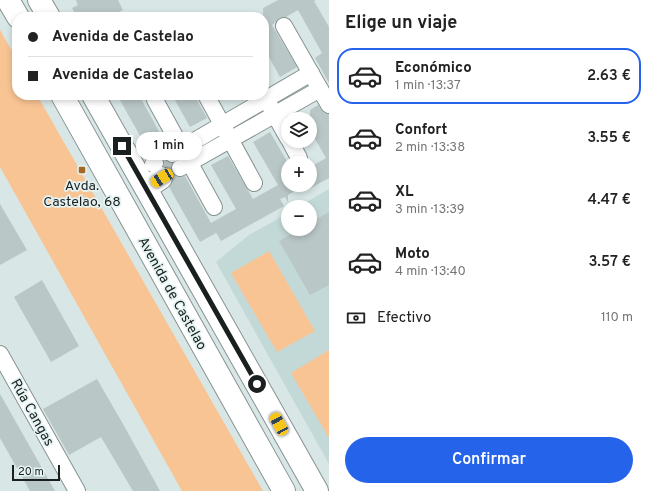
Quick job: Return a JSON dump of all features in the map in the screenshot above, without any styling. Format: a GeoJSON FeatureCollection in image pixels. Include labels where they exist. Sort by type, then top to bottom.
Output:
{"type":"FeatureCollection","features":[{"type":"Feature","properties":{"kind":"main road"},"geometry":{"type":"LineString","coordinates":[[8,0],[15,12]]}},
{"type":"Feature","properties":{"kind":"main road"},"geometry":{"type":"LineString","coordinates":[[39,0],[46,12]]}},
{"type":"Feature","properties":{"kind":"main road","name":"Avenida de Castelao"},"geometry":{"type":"LineString","coordinates":[[65,100],[284,491]]}},
{"type":"Feature","properties":{"kind":"main road","name":"Avenida de Castelao"},"geometry":{"type":"LineString","coordinates":[[98,100],[164,167],[317,491]]}},
{"type":"Feature","properties":{"kind":"street"},"geometry":{"type":"LineString","coordinates":[[284,26],[329,105]]}},
{"type":"Feature","properties":{"kind":"street"},"geometry":{"type":"LineString","coordinates":[[269,95],[311,73]]}},
{"type":"Feature","properties":{"kind":"street"},"geometry":{"type":"LineString","coordinates":[[164,167],[230,139],[320,89]]}},
{"type":"Feature","properties":{"kind":"street"},"geometry":{"type":"LineString","coordinates":[[155,100],[164,167],[214,207]]}},
{"type":"Feature","properties":{"kind":"street"},"geometry":{"type":"LineString","coordinates":[[209,100],[254,183]]}},
{"type":"Feature","properties":{"kind":"street"},"geometry":{"type":"LineString","coordinates":[[164,167],[222,124],[260,100]]}},
{"type":"Feature","properties":{"kind":"street"},"geometry":{"type":"LineString","coordinates":[[267,100],[281,125]]}},
{"type":"Feature","properties":{"kind":"street","name":"Rúa Cangas"},"geometry":{"type":"LineString","coordinates":[[0,354],[77,491]]}},
{"type":"Feature","properties":{"kind":"shaded area"},"geometry":{"type":"Polygon","coordinates":[[[0,30],[12,51],[12,100],[40,100],[263,491],[182,491],[0,167],[0,30]]]}},
{"type":"Feature","properties":{"kind":"shaded area"},"geometry":{"type":"Polygon","coordinates":[[[329,189],[329,464],[216,262],[249,235],[281,217],[281,236],[317,236],[317,200],[310,200],[329,189]]]}},
{"type":"Feature","properties":{"kind":"shaded area"},"geometry":{"type":"Polygon","coordinates":[[[269,251],[315,331],[277,352],[231,273],[269,251]]]}},
{"type":"Feature","properties":{"kind":"shaded area"},"geometry":{"type":"Polygon","coordinates":[[[329,350],[329,438],[291,373],[329,350]]]}},
{"type":"Feature","properties":{"kind":"building"},"geometry":{"type":"Polygon","coordinates":[[[76,0],[118,0],[123,10],[119,12],[74,12],[72,8],[78,5],[76,0]]]}},
{"type":"Feature","properties":{"kind":"building"},"geometry":{"type":"Polygon","coordinates":[[[278,0],[316,0],[314,1],[329,27],[329,83],[315,58],[322,53],[298,10],[286,17],[280,18],[272,25],[297,67],[280,77],[269,57],[269,12],[263,12],[263,8],[278,0]]]}},
{"type":"Feature","properties":{"kind":"building"},"geometry":{"type":"Polygon","coordinates":[[[120,100],[142,100],[167,146],[163,154],[167,162],[172,163],[171,171],[164,166],[164,159],[161,155],[151,155],[120,100]]]}},
{"type":"Feature","properties":{"kind":"building"},"geometry":{"type":"Polygon","coordinates":[[[175,100],[197,100],[207,118],[190,127],[175,100]]]}},
{"type":"Feature","properties":{"kind":"building"},"geometry":{"type":"Polygon","coordinates":[[[318,105],[324,113],[329,114],[329,178],[317,185],[317,163],[326,158],[317,142],[317,112],[310,112],[310,110],[318,105]]]}},
{"type":"Feature","properties":{"kind":"building"},"geometry":{"type":"Polygon","coordinates":[[[270,132],[284,156],[281,156],[281,192],[293,192],[288,195],[288,200],[285,197],[280,199],[281,208],[221,241],[214,229],[216,233],[200,242],[169,187],[172,183],[172,173],[180,177],[185,176],[211,223],[236,209],[211,165],[228,156],[253,199],[278,185],[253,142],[270,132]]]}},
{"type":"Feature","properties":{"kind":"building"},"geometry":{"type":"Polygon","coordinates":[[[0,204],[27,250],[0,265],[0,204]]]}},
{"type":"Feature","properties":{"kind":"building"},"geometry":{"type":"Polygon","coordinates":[[[329,212],[329,285],[310,295],[279,241],[288,236],[317,236],[317,219],[329,212]]]}},
{"type":"Feature","properties":{"kind":"building"},"geometry":{"type":"Polygon","coordinates":[[[42,280],[79,346],[51,362],[14,297],[42,280]]]}},
{"type":"Feature","properties":{"kind":"building"},"geometry":{"type":"Polygon","coordinates":[[[97,379],[160,491],[133,491],[101,437],[69,455],[43,409],[97,379]]]}},
{"type":"Feature","properties":{"kind":"building"},"geometry":{"type":"Polygon","coordinates":[[[0,394],[55,491],[30,491],[0,438],[0,394]]]}},
{"type":"Feature","properties":{"kind":"place","name":"Avda. Castelao, 68"},"geometry":{"type":"Point","coordinates":[82,170]}},
{"type":"Feature","properties":{"kind":"route"},"geometry":{"type":"LineString","coordinates":[[122,146],[257,384]]}}]}
